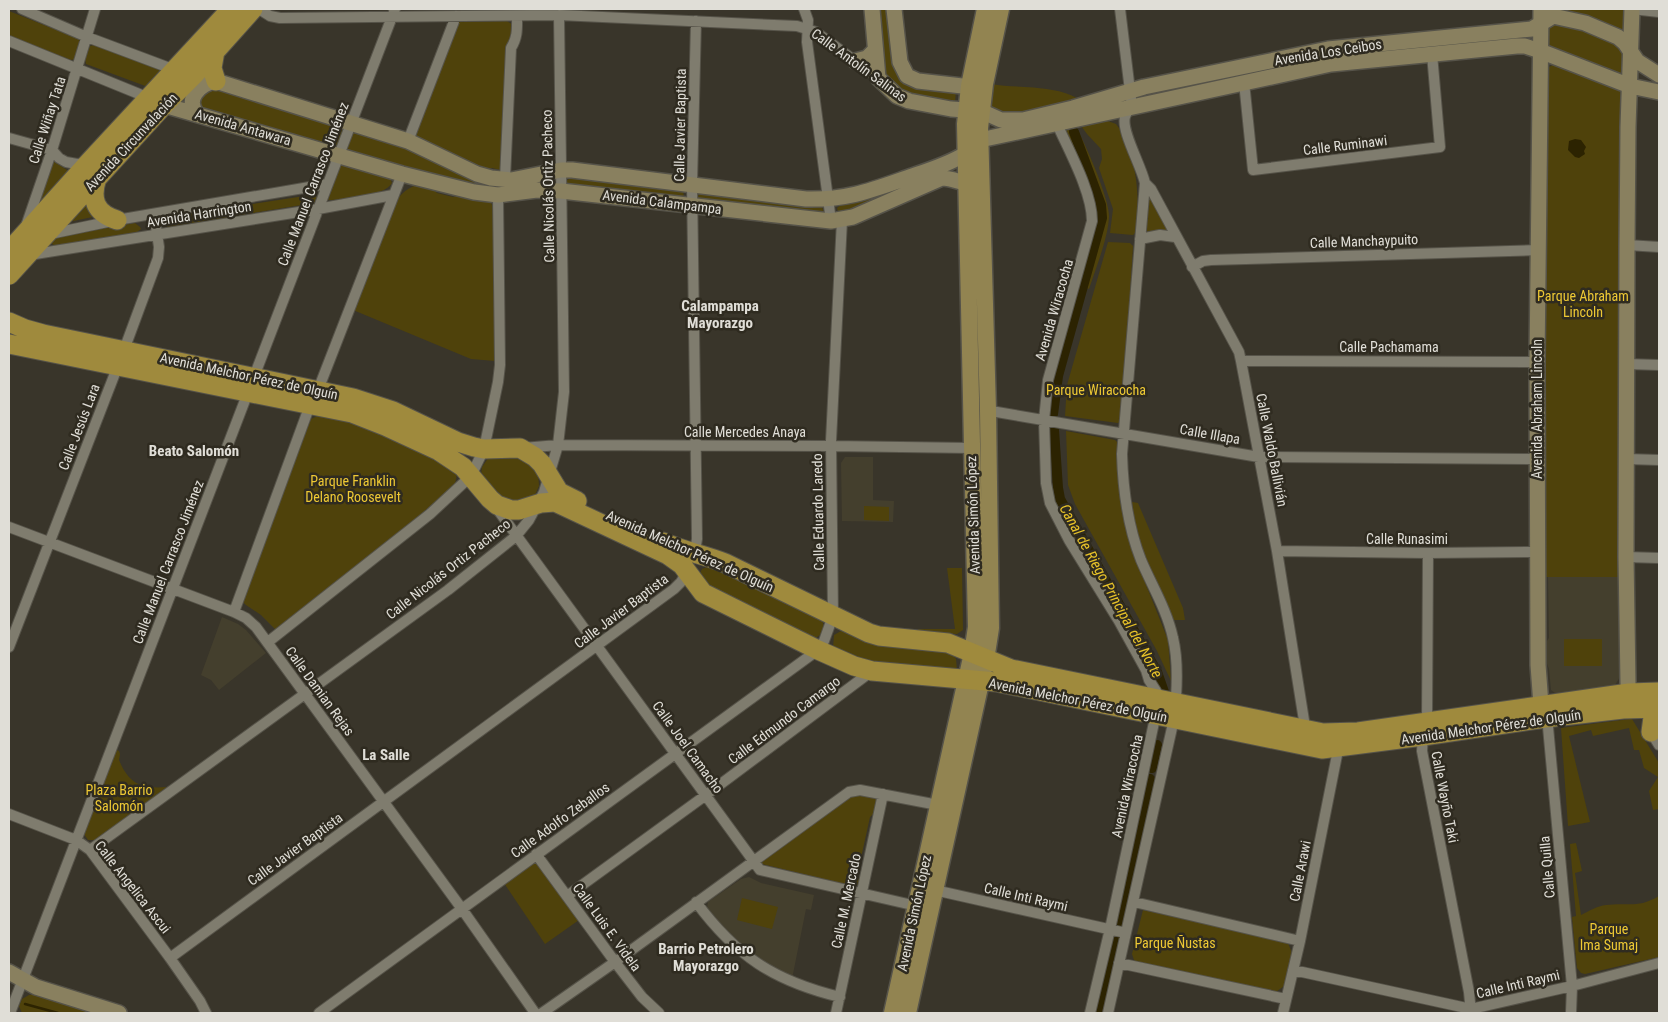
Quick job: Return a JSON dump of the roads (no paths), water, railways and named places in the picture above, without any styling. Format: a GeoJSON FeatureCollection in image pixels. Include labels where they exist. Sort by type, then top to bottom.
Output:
{"type":"FeatureCollection","features":[{"type":"Feature","properties":{"kind":"highway","name":"Avenida Circunvalación"},"geometry":{"type":"LineString","coordinates":[[156,101],[195,74],[253,9]]}},
{"type":"Feature","properties":{"kind":"highway","name":"Avenida Circunvalación"},"geometry":{"type":"LineString","coordinates":[[9,275],[15,248],[92,170],[156,101],[175,70],[224,12]]}},
{"type":"Feature","properties":{"kind":"highway"},"geometry":{"type":"LineString","coordinates":[[214,51],[212,68],[216,82]]}},
{"type":"Feature","properties":{"kind":"highway","name":"Avenida Circunvalación"},"geometry":{"type":"LineString","coordinates":[[15,248],[46,234],[92,170]]}},
{"type":"Feature","properties":{"kind":"highway"},"geometry":{"type":"LineString","coordinates":[[92,170],[93,196],[96,205],[101,212],[117,220]]}},
{"type":"Feature","properties":{"kind":"highway","name":"Avenida Melchor Pérez de Olguín"},"geometry":{"type":"LineString","coordinates":[[9,322],[24,329],[121,357],[314,397],[369,402],[458,442],[484,449]]}},
{"type":"Feature","properties":{"kind":"highway","name":"Avenida Melchor Pérez de Olguín"},"geometry":{"type":"LineString","coordinates":[[9,344],[121,357]]}},
{"type":"Feature","properties":{"kind":"highway","name":"Avenida Melchor Pérez de Olguín"},"geometry":{"type":"LineString","coordinates":[[314,397],[352,414],[386,426],[439,451],[463,467],[471,476]]}},
{"type":"Feature","properties":{"kind":"highway"},"geometry":{"type":"LineString","coordinates":[[484,449],[520,448],[535,457],[548,477]]}},
{"type":"Feature","properties":{"kind":"highway"},"geometry":{"type":"LineString","coordinates":[[471,476],[490,500],[497,505],[511,510],[519,510],[538,504]]}},
{"type":"Feature","properties":{"kind":"highway","name":"Avenida Melchor Pérez de Olguín"},"geometry":{"type":"LineString","coordinates":[[548,477],[559,492],[674,547],[725,563],[869,633],[879,636],[948,643],[1011,669],[1166,709],[1305,738],[1322,749],[1340,741],[1633,701],[1659,692]]}},
{"type":"Feature","properties":{"kind":"highway","name":"Avenida Melchor Pérez de Olguín"},"geometry":{"type":"LineString","coordinates":[[538,504],[555,502],[676,559],[703,593],[854,666],[872,671],[1008,684],[1166,709]]}},
{"type":"Feature","properties":{"kind":"highway","name":"Avenida Melchor Pérez de Olguín"},"geometry":{"type":"LineString","coordinates":[[1633,701],[1659,709]]}},
{"type":"Feature","properties":{"kind":"highway"},"geometry":{"type":"LineString","coordinates":[[1655,739],[1653,717],[1659,709]]}},
{"type":"Feature","properties":{"kind":"main road","name":"Avenida Simón López"},"geometry":{"type":"LineString","coordinates":[[974,185],[965,154],[973,111],[984,9]]}},
{"type":"Feature","properties":{"kind":"main road","name":"Avenida Simón López"},"geometry":{"type":"LineString","coordinates":[[976,88],[1001,9]]}},
{"type":"Feature","properties":{"kind":"main road","name":"Avenida Simón López"},"geometry":{"type":"LineString","coordinates":[[928,889],[938,805],[979,656],[991,628],[980,410],[974,185],[980,140],[973,111]]}},
{"type":"Feature","properties":{"kind":"main road","name":"Avenida Simón López"},"geometry":{"type":"LineString","coordinates":[[979,656],[976,628],[971,448],[980,410]]}},
{"type":"Feature","properties":{"kind":"main road","name":"Avenida Simón López"},"geometry":{"type":"LineString","coordinates":[[908,1013],[924,908],[973,680]]}},
{"type":"Feature","properties":{"kind":"main road","name":"Avenida Simón López"},"geometry":{"type":"LineString","coordinates":[[892,1013],[924,908]]}},
{"type":"Feature","properties":{"kind":"street"},"geometry":{"type":"LineString","coordinates":[[22,9],[87,38],[175,70],[195,74],[350,124]]}},
{"type":"Feature","properties":{"kind":"street","name":"Calle Wiñay Tata"},"geometry":{"type":"LineString","coordinates":[[15,248],[52,150],[95,9]]}},
{"type":"Feature","properties":{"kind":"street","name":"Calle Antolín Salinas"},"geometry":{"type":"LineString","coordinates":[[259,9],[270,16],[280,18],[394,13],[456,16],[559,15],[797,26],[816,32],[878,78],[898,96],[909,101],[973,111]]}},
{"type":"Feature","properties":{"kind":"street","name":"Calle Eduardo Laredo"},"geometry":{"type":"LineString","coordinates":[[804,9],[808,20],[807,42],[828,200],[837,220],[831,446],[833,616],[824,641],[818,650]]}},
{"type":"Feature","properties":{"kind":"street"},"geometry":{"type":"LineString","coordinates":[[872,9],[878,78]]}},
{"type":"Feature","properties":{"kind":"street"},"geometry":{"type":"LineString","coordinates":[[894,9],[900,62],[907,76],[918,81],[976,88]]}},
{"type":"Feature","properties":{"kind":"street"},"geometry":{"type":"LineString","coordinates":[[1120,9],[1132,107],[1126,112],[1124,127]]}},
{"type":"Feature","properties":{"kind":"street"},"geometry":{"type":"LineString","coordinates":[[1655,739],[1633,701],[1626,557],[1627,245],[1632,9],[1659,12]]}},
{"type":"Feature","properties":{"kind":"street","name":"Calle Manuel Carrasco Jiménez"},"geometry":{"type":"LineString","coordinates":[[10,1013],[16,975],[76,840],[394,13]]}},
{"type":"Feature","properties":{"kind":"street","name":"Calle Nicolás Ortiz Pacheco"},"geometry":{"type":"LineString","coordinates":[[90,850],[174,791],[305,693],[448,590],[516,536],[538,504],[544,492],[558,445],[564,392],[559,15]]}},
{"type":"Feature","properties":{"kind":"street"},"geometry":{"type":"LineString","coordinates":[[408,142],[456,16]]}},
{"type":"Feature","properties":{"kind":"street"},"geometry":{"type":"LineString","coordinates":[[505,179],[511,48],[516,40],[517,16]]}},
{"type":"Feature","properties":{"kind":"street","name":"Avenida Los Ceibos"},"geometry":{"type":"LineString","coordinates":[[973,111],[1001,120],[1024,120],[1130,91],[1328,49],[1532,28],[1540,16],[1553,16],[1585,23],[1618,37],[1637,61],[1651,72],[1659,75]]}},
{"type":"Feature","properties":{"kind":"street","name":"Avenida Abraham Lincoln"},"geometry":{"type":"LineString","coordinates":[[1540,16],[1537,552],[1538,665],[1543,712]]}},
{"type":"Feature","properties":{"kind":"street","name":"Calle Javier Baptista"},"geometry":{"type":"LineString","coordinates":[[170,958],[597,647],[674,589],[687,572],[695,553],[697,539],[692,206],[696,21]]}},
{"type":"Feature","properties":{"kind":"street","name":"Avenida Antawara"},"geometry":{"type":"LineString","coordinates":[[9,41],[156,101],[338,155]]}},
{"type":"Feature","properties":{"kind":"street","name":"Avenida Los Ceibos"},"geometry":{"type":"LineString","coordinates":[[980,140],[1331,64],[1517,46],[1526,46],[1630,86],[1659,92]]}},
{"type":"Feature","properties":{"kind":"street"},"geometry":{"type":"LineString","coordinates":[[855,61],[867,58],[875,50]]}},
{"type":"Feature","properties":{"kind":"street","name":"Calle Ruminawi"},"geometry":{"type":"LineString","coordinates":[[1244,82],[1253,170],[1440,147],[1432,54]]}},
{"type":"Feature","properties":{"kind":"street"},"geometry":{"type":"LineString","coordinates":[[197,114],[192,107],[192,98],[205,84],[216,82]]}},
{"type":"Feature","properties":{"kind":"street"},"geometry":{"type":"LineString","coordinates":[[1098,115],[1124,127]]}},
{"type":"Feature","properties":{"kind":"street","name":"Avenida Calampampa"},"geometry":{"type":"LineString","coordinates":[[350,124],[408,142],[477,174],[505,179],[520,179],[561,170],[828,200],[860,195],[936,174],[974,185]]}},
{"type":"Feature","properties":{"kind":"street","name":"Avenida Wiracocha"},"geometry":{"type":"LineString","coordinates":[[1057,124],[1079,171],[1092,211],[1092,221],[1048,380],[1044,420],[1046,484],[1050,503],[1069,540],[1130,639],[1166,709],[1090,1013]]}},
{"type":"Feature","properties":{"kind":"street","name":"Avenida Wiracocha"},"geometry":{"type":"LineString","coordinates":[[1108,1013],[1134,902],[1166,709],[1174,640],[1169,622],[1141,558],[1132,532],[1122,474],[1144,183],[1143,173],[1124,127]]}},
{"type":"Feature","properties":{"kind":"street"},"geometry":{"type":"LineString","coordinates":[[9,138],[52,150],[59,158],[66,162],[92,170]]}},
{"type":"Feature","properties":{"kind":"street","name":"Avenida Calampampa"},"geometry":{"type":"LineString","coordinates":[[338,155],[402,174],[474,192],[498,195],[537,190],[561,191],[837,220],[867,212],[936,174],[965,154]]}},
{"type":"Feature","properties":{"kind":"street"},"geometry":{"type":"LineString","coordinates":[[234,612],[314,397],[402,174]]}},
{"type":"Feature","properties":{"kind":"street","name":"Calle Waldo Ballivián"},"geometry":{"type":"LineString","coordinates":[[1144,183],[1151,189],[1175,237],[1239,352],[1277,552],[1305,738]]}},
{"type":"Feature","properties":{"kind":"street","name":"Avenida Harrington"},"geometry":{"type":"LineString","coordinates":[[46,234],[327,184]]}},
{"type":"Feature","properties":{"kind":"street","name":"Avenida Harrington"},"geometry":{"type":"LineString","coordinates":[[15,248],[158,235],[393,195]]}},
{"type":"Feature","properties":{"kind":"street"},"geometry":{"type":"LineString","coordinates":[[268,642],[416,525],[471,476],[484,449],[500,365],[498,195]]}},
{"type":"Feature","properties":{"kind":"street","name":"Calle Jesús Lara"},"geometry":{"type":"LineString","coordinates":[[9,647],[158,258],[160,247],[154,214]]}},
{"type":"Feature","properties":{"kind":"street"},"geometry":{"type":"LineString","coordinates":[[1140,239],[1160,235],[1175,237]]}},
{"type":"Feature","properties":{"kind":"street"},"geometry":{"type":"LineString","coordinates":[[1627,245],[1659,247]]}},
{"type":"Feature","properties":{"kind":"street","name":"Calle Manchaypuito"},"geometry":{"type":"LineString","coordinates":[[1192,267],[1203,261],[1211,260],[1539,250]]}},
{"type":"Feature","properties":{"kind":"street","name":"Calle Pachamama"},"geometry":{"type":"LineString","coordinates":[[1241,361],[1537,362]]}},
{"type":"Feature","properties":{"kind":"street"},"geometry":{"type":"LineString","coordinates":[[1627,364],[1659,364]]}},
{"type":"Feature","properties":{"kind":"street","name":"Calle Illapa"},"geometry":{"type":"LineString","coordinates":[[980,410],[1259,457],[1537,458]]}},
{"type":"Feature","properties":{"kind":"street","name":"Calle Mercedes Anaya"},"geometry":{"type":"LineString","coordinates":[[520,448],[558,445],[971,448]]}},
{"type":"Feature","properties":{"kind":"street"},"geometry":{"type":"LineString","coordinates":[[1627,459],[1659,460]]}},
{"type":"Feature","properties":{"kind":"street","name":"Calle Joel Camacho"},"geometry":{"type":"LineString","coordinates":[[490,500],[760,870],[924,908]]}},
{"type":"Feature","properties":{"kind":"street","name":"Calle Damian Rejas"},"geometry":{"type":"LineString","coordinates":[[9,527],[234,612],[246,618],[256,627],[536,1013]]}},
{"type":"Feature","properties":{"kind":"street","name":"Calle Runasimi"},"geometry":{"type":"LineString","coordinates":[[1277,552],[1537,552]]}},
{"type":"Feature","properties":{"kind":"street","name":"Calle Wayño Taki"},"geometry":{"type":"LineString","coordinates":[[1428,553],[1425,729],[1422,751],[1471,1011]]}},
{"type":"Feature","properties":{"kind":"street"},"geometry":{"type":"LineString","coordinates":[[1626,557],[1659,558]]}},
{"type":"Feature","properties":{"kind":"street","name":"Calle Adolfo Zeballos"},"geometry":{"type":"LineString","coordinates":[[319,1013],[818,650]]}},
{"type":"Feature","properties":{"kind":"street","name":"Calle Edmundo Camargo"},"geometry":{"type":"LineString","coordinates":[[567,896],[872,671]]}},
{"type":"Feature","properties":{"kind":"street","name":"Calle Quilla"},"geometry":{"type":"LineString","coordinates":[[1543,712],[1548,727],[1572,986],[1571,1013]]}},
{"type":"Feature","properties":{"kind":"street","name":"Calle Arawi"},"geometry":{"type":"LineString","coordinates":[[1283,1013],[1300,941],[1340,741]]}},
{"type":"Feature","properties":{"kind":"street"},"geometry":{"type":"LineString","coordinates":[[542,1013],[849,792],[860,790],[938,805]]}},
{"type":"Feature","properties":{"kind":"street","name":"Calle M. Mercado"},"geometry":{"type":"LineString","coordinates":[[836,1013],[883,794]]}},
{"type":"Feature","properties":{"kind":"street","name":"Calle Angelica Ascui"},"geometry":{"type":"LineString","coordinates":[[9,814],[76,840],[90,850],[170,958],[200,1001],[206,1013]]}},
{"type":"Feature","properties":{"kind":"street","name":"Calle Luis E. Videla"},"geometry":{"type":"LineString","coordinates":[[536,854],[642,997],[659,1013]]}},
{"type":"Feature","properties":{"kind":"street","name":"Calle Inti Raymi"},"geometry":{"type":"LineString","coordinates":[[928,889],[1126,933]]}},
{"type":"Feature","properties":{"kind":"street"},"geometry":{"type":"LineString","coordinates":[[696,902],[713,926],[734,947],[758,965],[783,979],[811,990],[840,997]]}},
{"type":"Feature","properties":{"kind":"street"},"geometry":{"type":"LineString","coordinates":[[1134,902],[1300,941]]}},
{"type":"Feature","properties":{"kind":"street"},"geometry":{"type":"LineString","coordinates":[[1119,963],[1286,999]]}},
{"type":"Feature","properties":{"kind":"street","name":"Calle Inti Raymi"},"geometry":{"type":"LineString","coordinates":[[1293,970],[1471,1011],[1659,963]]}},
{"type":"Feature","properties":{"kind":"street"},"geometry":{"type":"LineString","coordinates":[[16,975],[36,987],[119,1013]]}},
{"type":"Feature","properties":{"kind":"waterway","name":"Canal de Riego Principal del Norte"},"geometry":{"type":"LineString","coordinates":[[1053,414],[1058,376],[1102,218],[1101,205],[1074,132]]}},
{"type":"Feature","properties":{"kind":"waterway","name":"Canal de Riego Principal del Norte"},"geometry":{"type":"LineString","coordinates":[[1054,430],[1060,499],[1157,672],[1164,692]]}},
{"type":"Feature","properties":{"kind":"waterway","name":"Canal de Riego Principal del Norte"},"geometry":{"type":"LineString","coordinates":[[1152,768],[1157,745]]}},
{"type":"Feature","properties":{"kind":"waterway","name":"Canal de Riego Principal del Norte"},"geometry":{"type":"LineString","coordinates":[[1121,922],[1150,779]]}},
{"type":"Feature","properties":{"kind":"waterway","name":"Canal de Riego Principal del Norte"},"geometry":{"type":"LineString","coordinates":[[1100,1013],[1117,941]]}},
{"type":"Feature","properties":{"kind":"waterway"},"geometry":{"type":"LineString","coordinates":[[25,1004],[58,1013]]}},
{"type":"Feature","properties":{"kind":"district","name":"Calampampa Mayorazgo"},"geometry":{"type":"Point","coordinates":[720,314]}},
{"type":"Feature","properties":{"kind":"district","name":"Beato Salomón"},"geometry":{"type":"Point","coordinates":[194,451]}},
{"type":"Feature","properties":{"kind":"district","name":"La Salle"},"geometry":{"type":"Point","coordinates":[386,755]}},
{"type":"Feature","properties":{"kind":"district","name":"Barrio Petrolero Mayorazgo"},"geometry":{"type":"Point","coordinates":[706,958]}},
{"type":"Feature","properties":{"kind":"park label","name":"Parque Abraham Lincoln"},"geometry":{"type":"Point","coordinates":[1583,304]}},
{"type":"Feature","properties":{"kind":"park label","name":"Parque Wiracocha"},"geometry":{"type":"Point","coordinates":[1096,390]}},
{"type":"Feature","properties":{"kind":"park label","name":"Parque Franklin Delano Roosevelt"},"geometry":{"type":"Point","coordinates":[353,490]}},
{"type":"Feature","properties":{"kind":"park label","name":"Plaza Barrio Salomón"},"geometry":{"type":"Point","coordinates":[119,798]}},
{"type":"Feature","properties":{"kind":"park label","name":"Parque Ima Sumaj"},"geometry":{"type":"Point","coordinates":[1609,938]}},
{"type":"Feature","properties":{"kind":"park label","name":"Parque Ñustas"},"geometry":{"type":"Point","coordinates":[1175,943]}}]}
